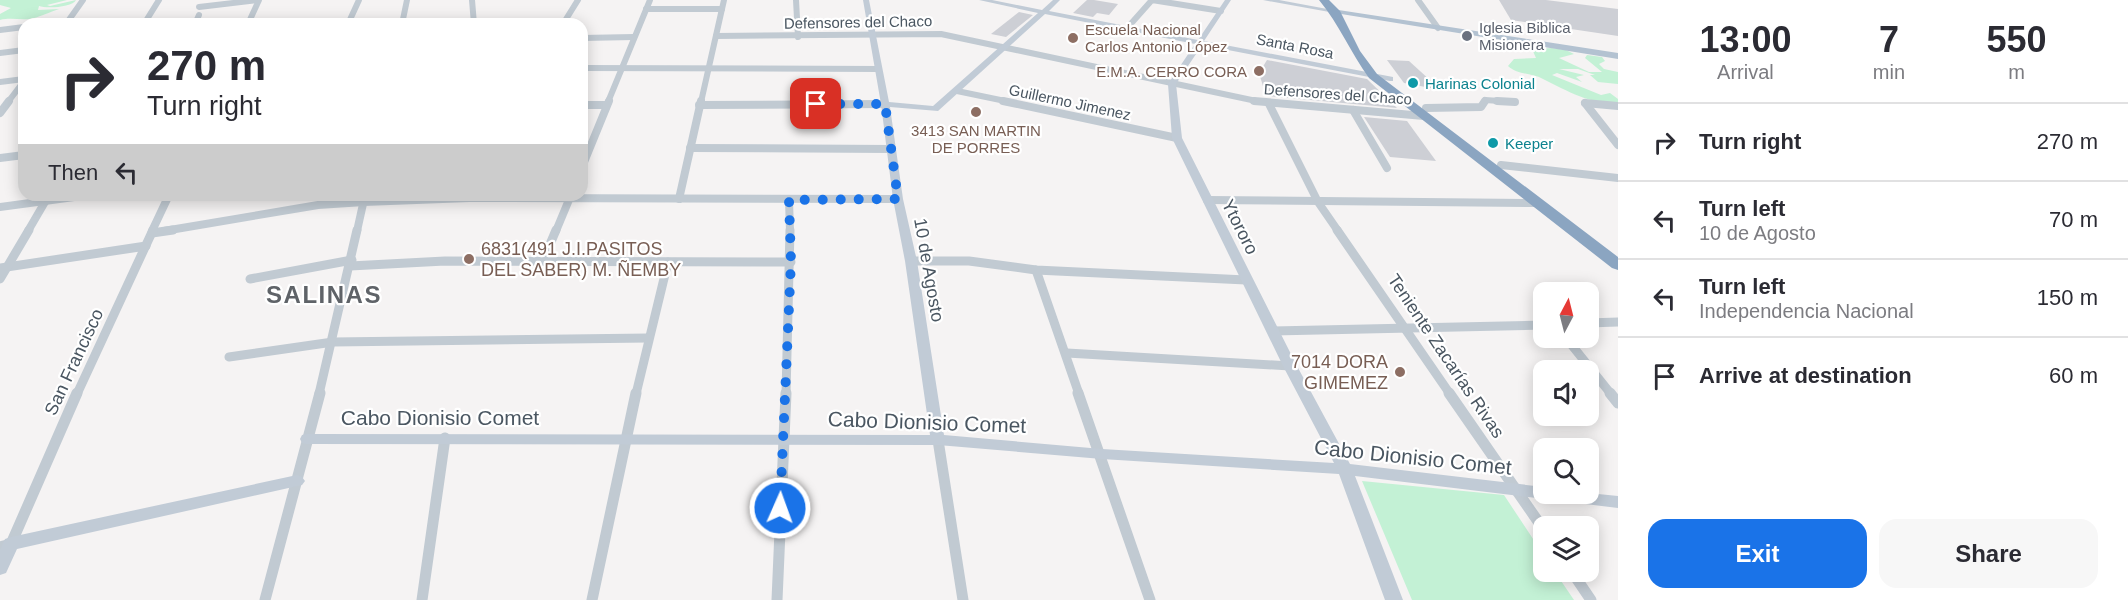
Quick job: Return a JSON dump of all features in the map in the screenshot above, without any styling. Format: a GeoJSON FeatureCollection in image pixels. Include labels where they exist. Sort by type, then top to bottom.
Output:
{"type":"FeatureCollection","features":[{"type":"Feature","properties":{"kind":"highway"},"geometry":{"type":"LineString","coordinates":[[1324,0],[1346,13],[1371,59],[1425,112],[1536,203],[1618,265]]}},
{"type":"Feature","properties":{"kind":"highway"},"geometry":{"type":"LineString","coordinates":[[1335,5],[1355,51],[1373,76],[1501,165],[1618,254]]}},
{"type":"Feature","properties":{"kind":"main road"},"geometry":{"type":"LineString","coordinates":[[1346,13],[1618,56]]}},
{"type":"Feature","properties":{"kind":"street"},"geometry":{"type":"LineString","coordinates":[[70,18],[83,0]]}},
{"type":"Feature","properties":{"kind":"street"},"geometry":{"type":"LineString","coordinates":[[148,18],[159,0]]}},
{"type":"Feature","properties":{"kind":"street"},"geometry":{"type":"LineString","coordinates":[[199,7],[259,0]]}},
{"type":"Feature","properties":{"kind":"street"},"geometry":{"type":"LineString","coordinates":[[251,18],[259,0]]}},
{"type":"Feature","properties":{"kind":"street"},"geometry":{"type":"LineString","coordinates":[[351,18],[359,0]]}},
{"type":"Feature","properties":{"kind":"street"},"geometry":{"type":"LineString","coordinates":[[403,18],[407,0]]}},
{"type":"Feature","properties":{"kind":"street"},"geometry":{"type":"LineString","coordinates":[[472,0],[474,18]]}},
{"type":"Feature","properties":{"kind":"street"},"geometry":{"type":"LineString","coordinates":[[567,18],[578,0]]}},
{"type":"Feature","properties":{"kind":"street"},"geometry":{"type":"LineString","coordinates":[[588,144],[650,0]]}},
{"type":"Feature","properties":{"kind":"street"},"geometry":{"type":"LineString","coordinates":[[679,199],[724,0]]}},
{"type":"Feature","properties":{"kind":"street"},"geometry":{"type":"LineString","coordinates":[[796,0],[798,37]]}},
{"type":"Feature","properties":{"kind":"street","name":"10 de Agosto"},"geometry":{"type":"LineString","coordinates":[[866,0],[885,104],[898,199],[911,261],[938,440]]}},
{"type":"Feature","properties":{"kind":"street","name":"Santa Rosa"},"geometry":{"type":"LineString","coordinates":[[982,0],[1390,79]]}},
{"type":"Feature","properties":{"kind":"street"},"geometry":{"type":"LineString","coordinates":[[699,105],[885,104],[935,109],[1057,0]]}},
{"type":"Feature","properties":{"kind":"street"},"geometry":{"type":"LineString","coordinates":[[1128,27],[1153,0],[1221,10]]}},
{"type":"Feature","properties":{"kind":"street"},"geometry":{"type":"LineString","coordinates":[[1172,84],[1228,0]]}},
{"type":"Feature","properties":{"kind":"street"},"geometry":{"type":"LineString","coordinates":[[1266,0],[1335,5]]}},
{"type":"Feature","properties":{"kind":"street"},"geometry":{"type":"LineString","coordinates":[[1418,0],[1438,28]]}},
{"type":"Feature","properties":{"kind":"street"},"geometry":{"type":"LineString","coordinates":[[646,9],[722,9]]}},
{"type":"Feature","properties":{"kind":"street"},"geometry":{"type":"LineString","coordinates":[[0,30],[18,28]]}},
{"type":"Feature","properties":{"kind":"street","name":"Defensores del Chaco"},"geometry":{"type":"LineString","coordinates":[[716,36],[941,34],[1269,104],[1425,112],[1481,107],[1485,100],[1515,102]]}},
{"type":"Feature","properties":{"kind":"street"},"geometry":{"type":"LineString","coordinates":[[588,38],[634,37]]}},
{"type":"Feature","properties":{"kind":"street"},"geometry":{"type":"LineString","coordinates":[[0,52],[18,50]]}},
{"type":"Feature","properties":{"kind":"street"},"geometry":{"type":"LineString","coordinates":[[588,68],[879,69]]}},
{"type":"Feature","properties":{"kind":"street"},"geometry":{"type":"LineString","coordinates":[[0,82],[18,80]]}},
{"type":"Feature","properties":{"kind":"street","name":"Ytororo"},"geometry":{"type":"LineString","coordinates":[[1172,84],[1177,138],[1246,280],[1345,469],[1394,600]]}},
{"type":"Feature","properties":{"kind":"street"},"geometry":{"type":"LineString","coordinates":[[0,113],[18,88]]}},
{"type":"Feature","properties":{"kind":"street","name":"Guillermo Jimenez"},"geometry":{"type":"LineString","coordinates":[[957,91],[1177,138]]}},
{"type":"Feature","properties":{"kind":"street","name":"Teniente Zacarías Rivas"},"geometry":{"type":"LineString","coordinates":[[1269,104],[1318,202],[1534,516]]}},
{"type":"Feature","properties":{"kind":"street"},"geometry":{"type":"LineString","coordinates":[[1618,106],[1584,104],[1618,145]]}},
{"type":"Feature","properties":{"kind":"street"},"geometry":{"type":"LineString","coordinates":[[588,105],[606,105]]}},
{"type":"Feature","properties":{"kind":"street"},"geometry":{"type":"LineString","coordinates":[[1353,110],[1387,168]]}},
{"type":"Feature","properties":{"kind":"street"},"geometry":{"type":"LineString","coordinates":[[690,148],[892,149]]}},
{"type":"Feature","properties":{"kind":"street"},"geometry":{"type":"LineString","coordinates":[[0,158],[18,156]]}},
{"type":"Feature","properties":{"kind":"street"},"geometry":{"type":"LineString","coordinates":[[1501,165],[1618,178]]}},
{"type":"Feature","properties":{"kind":"street"},"geometry":{"type":"LineString","coordinates":[[588,197],[898,199]]}},
{"type":"Feature","properties":{"kind":"street"},"geometry":{"type":"LineString","coordinates":[[777,600],[791,262],[789,200]]}},
{"type":"Feature","properties":{"kind":"street"},"geometry":{"type":"LineString","coordinates":[[1207,200],[1536,203]]}},
{"type":"Feature","properties":{"kind":"street"},"geometry":{"type":"LineString","coordinates":[[0,207],[32,201]]}},
{"type":"Feature","properties":{"kind":"street"},"geometry":{"type":"LineString","coordinates":[[0,279],[4,267],[46,201]]}},
{"type":"Feature","properties":{"kind":"street","name":"San Francisco"},"geometry":{"type":"LineString","coordinates":[[5,546],[166,201]]}},
{"type":"Feature","properties":{"kind":"street"},"geometry":{"type":"LineString","coordinates":[[152,233],[349,201]]}},
{"type":"Feature","properties":{"kind":"street"},"geometry":{"type":"LineString","coordinates":[[265,600],[333,342],[365,201]]}},
{"type":"Feature","properties":{"kind":"street"},"geometry":{"type":"LineString","coordinates":[[543,261],[568,201]]}},
{"type":"Feature","properties":{"kind":"street"},"geometry":{"type":"LineString","coordinates":[[4,267],[146,246]]}},
{"type":"Feature","properties":{"kind":"street"},"geometry":{"type":"LineString","coordinates":[[911,261],[969,261],[1036,270],[1246,280]]}},
{"type":"Feature","properties":{"kind":"street"},"geometry":{"type":"LineString","coordinates":[[592,600],[648,338],[668,262]]}},
{"type":"Feature","properties":{"kind":"street"},"geometry":{"type":"LineString","coordinates":[[250,279],[351,263],[791,262]]}},
{"type":"Feature","properties":{"kind":"street"},"geometry":{"type":"LineString","coordinates":[[1036,270],[1102,454],[1150,600]]}},
{"type":"Feature","properties":{"kind":"street"},"geometry":{"type":"LineString","coordinates":[[1599,323],[1618,322]]}},
{"type":"Feature","properties":{"kind":"street"},"geometry":{"type":"LineString","coordinates":[[1273,331],[1533,325]]}},
{"type":"Feature","properties":{"kind":"street"},"geometry":{"type":"LineString","coordinates":[[229,357],[333,342],[648,338]]}},
{"type":"Feature","properties":{"kind":"street"},"geometry":{"type":"LineString","coordinates":[[1574,348],[1618,403]]}},
{"type":"Feature","properties":{"kind":"street"},"geometry":{"type":"LineString","coordinates":[[1067,353],[1290,366]]}},
{"type":"Feature","properties":{"kind":"street"},"geometry":{"type":"LineString","coordinates":[[422,600],[445,438]]}},
{"type":"Feature","properties":{"kind":"street","name":"Cabo Dionisio Comet"},"geometry":{"type":"LineString","coordinates":[[307,439],[938,440],[1102,454],[1345,469],[1533,492]]}},
{"type":"Feature","properties":{"kind":"street"},"geometry":{"type":"LineString","coordinates":[[938,440],[963,600]]}},
{"type":"Feature","properties":{"kind":"street"},"geometry":{"type":"LineString","coordinates":[[0,568],[5,546],[297,481]]}},
{"type":"Feature","properties":{"kind":"street"},"geometry":{"type":"LineString","coordinates":[[1599,500],[1618,502]]}},
{"type":"Feature","properties":{"kind":"street"},"geometry":{"type":"LineString","coordinates":[[1579,582],[1591,600]]}},
{"type":"Feature","properties":{"kind":"green space"},"geometry":{"type":"Polygon","coordinates":[[[0,0],[67,0],[47,5],[50,6],[76,0],[59,7],[39,6],[38,10],[59,9],[36,17],[18,19],[0,20],[0,14],[11,8],[0,5],[0,0]]]}},
{"type":"Feature","properties":{"kind":"green space"},"geometry":{"type":"Polygon","coordinates":[[[1552,48],[1574,54],[1559,58],[1589,72],[1602,72],[1585,58],[1587,55],[1602,57],[1605,61],[1599,64],[1604,69],[1618,72],[1618,84],[1598,82],[1590,75],[1595,75],[1578,69],[1559,69],[1584,75],[1576,77],[1582,82],[1557,73],[1552,75],[1601,95],[1610,93],[1618,99],[1618,104],[1588,99],[1508,66],[1514,59],[1536,58],[1532,49],[1552,48]]]}},
{"type":"Feature","properties":{"kind":"green space"},"geometry":{"type":"Polygon","coordinates":[[[1362,481],[1504,495],[1533,539],[1533,582],[1562,582],[1574,600],[1412,600],[1362,481]]]}},
{"type":"Feature","properties":{"kind":"building"},"geometry":{"type":"Polygon","coordinates":[[[1087,0],[1118,4],[1109,15],[1097,13],[1093,17],[1073,13],[1087,0]]]}},
{"type":"Feature","properties":{"kind":"building"},"geometry":{"type":"Polygon","coordinates":[[[1499,0],[1546,0],[1618,9],[1618,36],[1511,20],[1499,0]]]}},
{"type":"Feature","properties":{"kind":"building"},"geometry":{"type":"Polygon","coordinates":[[[1019,12],[1033,15],[1006,37],[991,34],[1019,12]]]}},
{"type":"Feature","properties":{"kind":"building"},"geometry":{"type":"Polygon","coordinates":[[[1267,60],[1367,79],[1397,108],[1266,96],[1259,73],[1267,60]]]}},
{"type":"Feature","properties":{"kind":"building"},"geometry":{"type":"Polygon","coordinates":[[[1387,60],[1409,61],[1431,81],[1431,88],[1404,83],[1387,60]]]}},
{"type":"Feature","properties":{"kind":"building"},"geometry":{"type":"Polygon","coordinates":[[[1364,117],[1407,121],[1436,161],[1390,157],[1364,117]]]}},
{"type":"Feature","properties":{"kind":"place","name":"Iglesia Biblica Misionera"},"geometry":{"type":"Point","coordinates":[1467,36]}},
{"type":"Feature","properties":{"kind":"place","name":"Escuela Nacional Carlos Antonio López"},"geometry":{"type":"Point","coordinates":[1073,38]}},
{"type":"Feature","properties":{"kind":"place","name":"E.M.A. CERRO CORA"},"geometry":{"type":"Point","coordinates":[1259,71]}},
{"type":"Feature","properties":{"kind":"place","name":"Harinas Colonial"},"geometry":{"type":"Point","coordinates":[1413,83]}},
{"type":"Feature","properties":{"kind":"place","name":"3413 SAN MARTIN DE PORRES"},"geometry":{"type":"Point","coordinates":[976,112]}},
{"type":"Feature","properties":{"kind":"place","name":"Keeper"},"geometry":{"type":"Point","coordinates":[1493,143]}},
{"type":"Feature","properties":{"kind":"place","name":"6831(491 J.I.PASITOS DEL SABER) M. ÑEMBY"},"geometry":{"type":"Point","coordinates":[469,259]}},
{"type":"Feature","properties":{"kind":"place","name":"7014 DORA GIMEMEZ"},"geometry":{"type":"Point","coordinates":[1400,372]}},
{"type":"Feature","properties":{"kind":"district","name":"SALINAS"},"geometry":{"type":"Point","coordinates":[324,294]}},
{"type":"Feature","properties":{"kind":"route"},"geometry":{"type":"LineString","coordinates":[[780,508],[791,262],[789,200],[898,199],[885,104],[816,104]]}}]}
